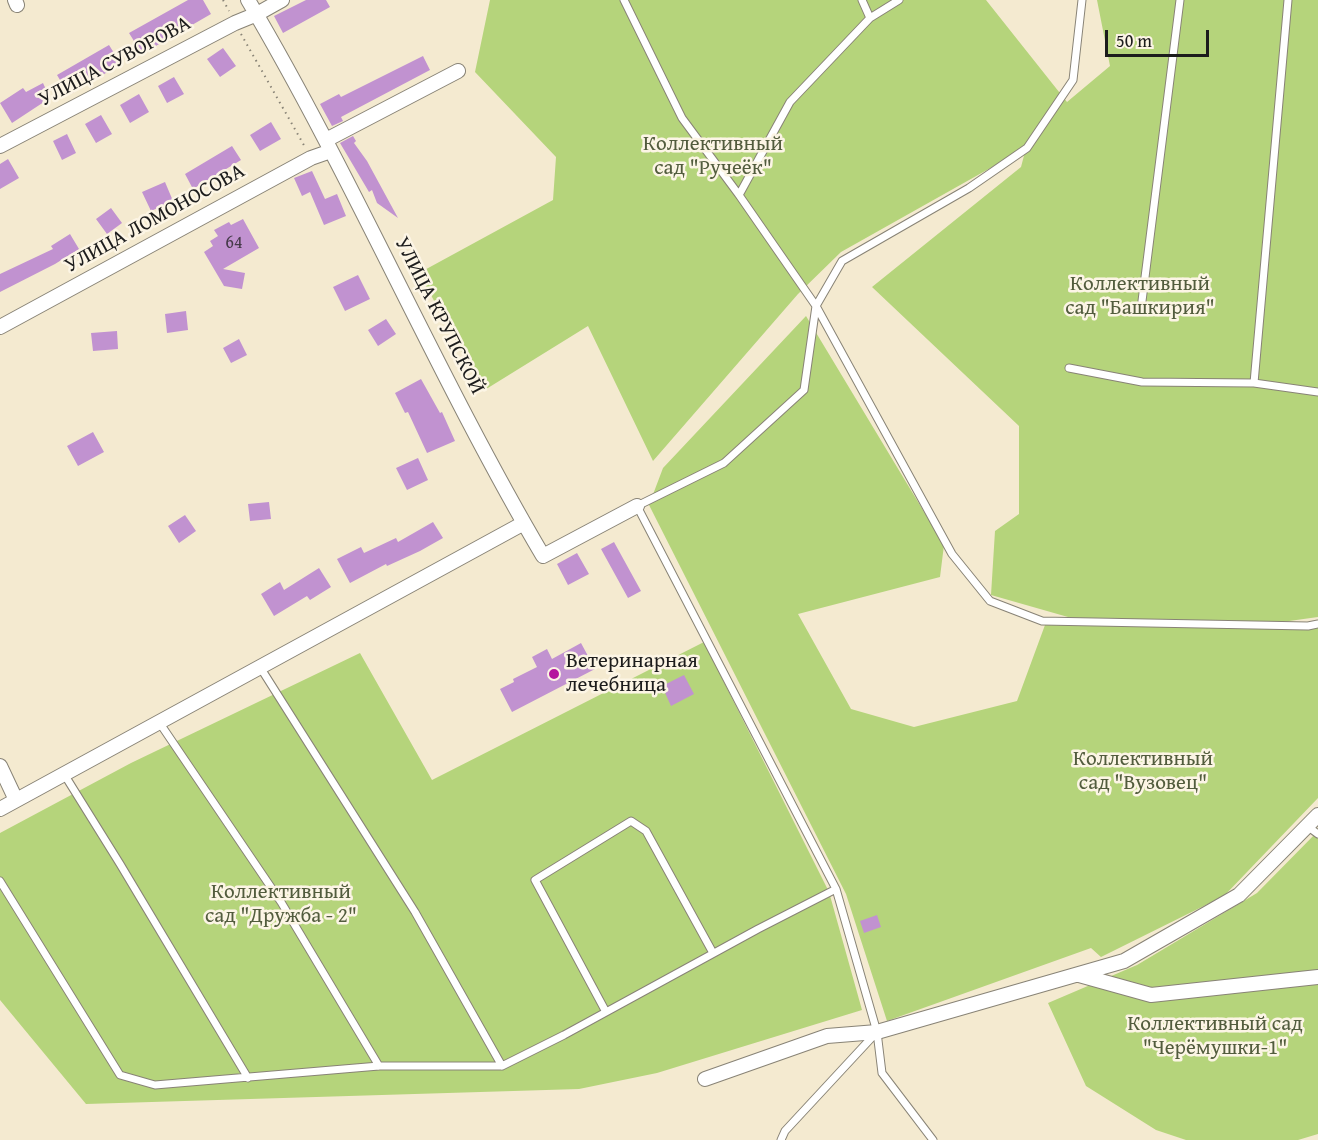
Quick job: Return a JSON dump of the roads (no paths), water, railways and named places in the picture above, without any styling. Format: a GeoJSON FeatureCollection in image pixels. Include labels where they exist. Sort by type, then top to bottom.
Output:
{"type":"FeatureCollection","features":[{"type":"Feature","properties":{"kind":"street","name":"УЛИЦА КРУПСКОЙ"},"geometry":{"type":"LineString","coordinates":[[248,0],[328,145],[543,556],[637,506]]}},
{"type":"Feature","properties":{"kind":"street","name":"УЛИЦА СУВОРОВА"},"geometry":{"type":"LineString","coordinates":[[0,146],[282,0]]}},
{"type":"Feature","properties":{"kind":"street","name":"УЛИЦА ЛОМОНОСОВА"},"geometry":{"type":"LineString","coordinates":[[0,327],[311,158],[328,145],[458,71]]}},
{"type":"Feature","properties":{"kind":"street"},"geometry":{"type":"LineString","coordinates":[[0,809],[524,523]]}},
{"type":"Feature","properties":{"kind":"street"},"geometry":{"type":"LineString","coordinates":[[0,766],[16,800]]}},
{"type":"Feature","properties":{"kind":"street"},"geometry":{"type":"LineString","coordinates":[[705,1079],[827,1036],[877,1032],[1124,961],[1239,895],[1312,830],[1318,815]]}},
{"type":"Feature","properties":{"kind":"street"},"geometry":{"type":"LineString","coordinates":[[1079,975],[1151,995],[1318,977]]}},
{"type":"Feature","properties":{"kind":"lane"},"geometry":{"type":"LineString","coordinates":[[624,0],[682,118],[740,195],[816,306],[951,554],[990,601],[1042,621],[1308,626],[1318,624]]}},
{"type":"Feature","properties":{"kind":"lane"},"geometry":{"type":"LineString","coordinates":[[862,0],[870,18]]}},
{"type":"Feature","properties":{"kind":"lane"},"geometry":{"type":"LineString","coordinates":[[740,195],[790,102],[870,18],[899,0]]}},
{"type":"Feature","properties":{"kind":"lane"},"geometry":{"type":"LineString","coordinates":[[933,1140],[882,1073],[877,1032],[836,889],[637,506],[724,463],[804,390],[816,306],[842,261],[969,188],[1027,148],[1073,80],[1082,0]]}},
{"type":"Feature","properties":{"kind":"lane"},"geometry":{"type":"LineString","coordinates":[[1142,301],[1180,0]]}},
{"type":"Feature","properties":{"kind":"lane"},"geometry":{"type":"LineString","coordinates":[[1254,383],[1288,0]]}},
{"type":"Feature","properties":{"kind":"lane"},"geometry":{"type":"LineString","coordinates":[[1069,368],[1142,382],[1254,383],[1318,392]]}},
{"type":"Feature","properties":{"kind":"lane"},"geometry":{"type":"LineString","coordinates":[[260,667],[415,912],[502,1066]]}},
{"type":"Feature","properties":{"kind":"lane"},"geometry":{"type":"LineString","coordinates":[[159,722],[280,902],[379,1066]]}},
{"type":"Feature","properties":{"kind":"lane"},"geometry":{"type":"LineString","coordinates":[[64,774],[248,1078]]}},
{"type":"Feature","properties":{"kind":"lane"},"geometry":{"type":"LineString","coordinates":[[606,1012],[535,880],[631,821],[646,831],[713,953]]}},
{"type":"Feature","properties":{"kind":"lane"},"geometry":{"type":"LineString","coordinates":[[0,881],[120,1075],[154,1085],[379,1066],[502,1066],[836,889]]}},
{"type":"Feature","properties":{"kind":"lane"},"geometry":{"type":"LineString","coordinates":[[781,1140],[785,1131],[877,1032]]}},
{"type":"Feature","properties":{"kind":"place","name":"Ветеринарная лечебница"},"geometry":{"type":"Point","coordinates":[554,674]}},
{"type":"Feature","properties":{"kind":"park label","name":"Коллективный сад \"Ручеёк\""},"geometry":{"type":"Point","coordinates":[713,157]}},
{"type":"Feature","properties":{"kind":"park label","name":"Коллективный сад \"Башкирия\""},"geometry":{"type":"Point","coordinates":[1140,297]}},
{"type":"Feature","properties":{"kind":"park label","name":"Коллективный сад \"Вузовец\""},"geometry":{"type":"Point","coordinates":[1143,772]}},
{"type":"Feature","properties":{"kind":"park label","name":"Коллективный сад \"Дружба - 2\""},"geometry":{"type":"Point","coordinates":[281,905]}},
{"type":"Feature","properties":{"kind":"park label","name":"Коллективный сад \"Черёмушки-1\""},"geometry":{"type":"Point","coordinates":[1215,1037]}}]}
